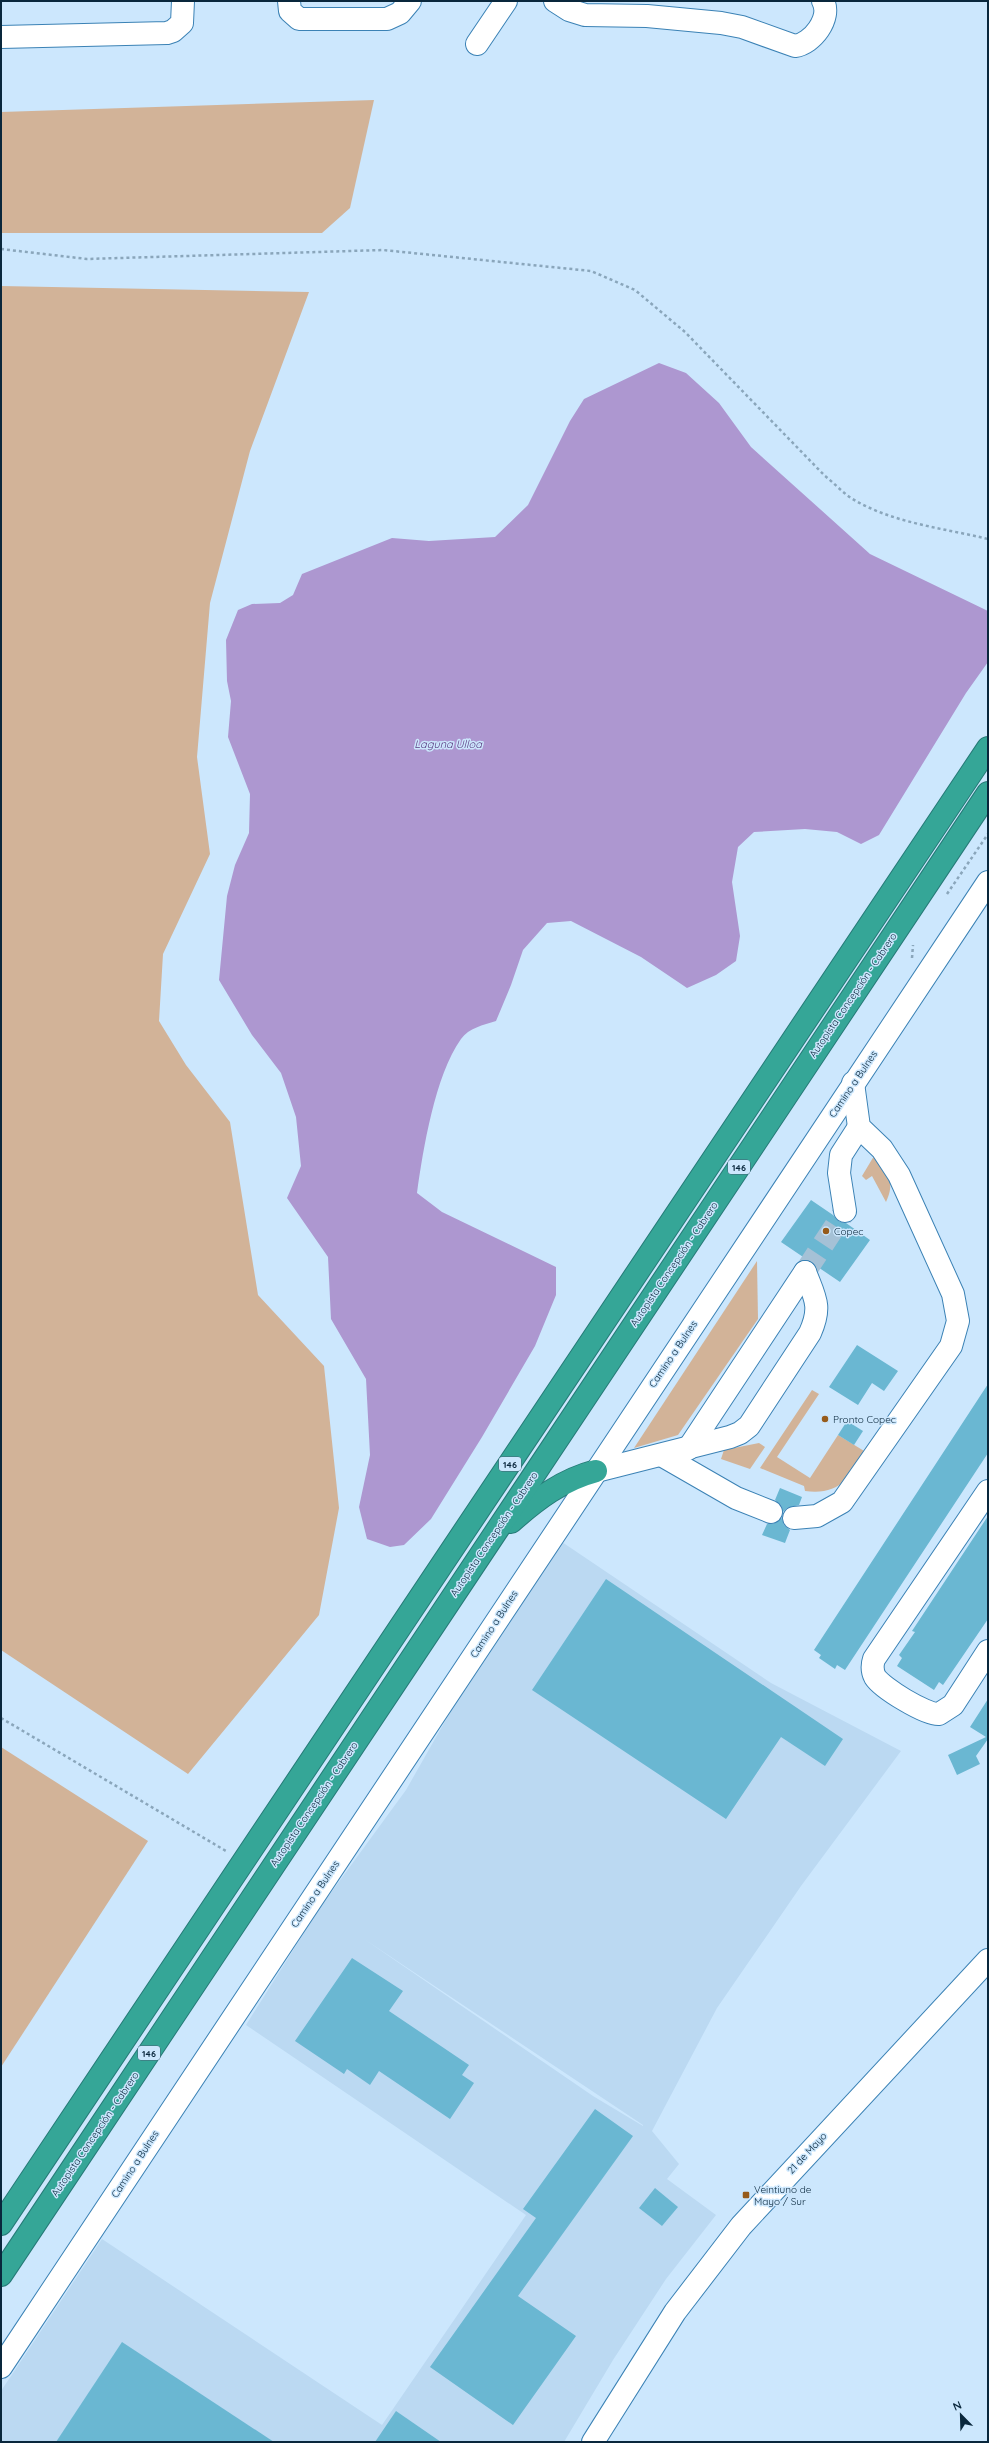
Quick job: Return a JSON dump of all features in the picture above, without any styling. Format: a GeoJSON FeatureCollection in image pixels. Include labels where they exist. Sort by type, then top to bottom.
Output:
{"type":"FeatureCollection","features":[{"type":"Feature","properties":{"kind":"highway","name":"146"},"geometry":{"type":"LineString","coordinates":[[1,2224],[988,748]]}},
{"type":"Feature","properties":{"kind":"highway","name":"Autopista Concepción - Cabrero"},"geometry":{"type":"LineString","coordinates":[[1,2276],[988,793]]}},
{"type":"Feature","properties":{"kind":"highway"},"geometry":{"type":"LineString","coordinates":[[489,1541],[550,1490],[578,1476],[596,1471]]}},
{"type":"Feature","properties":{"kind":"street"},"geometry":{"type":"LineString","coordinates":[[1,37],[167,33],[173,31],[182,23],[183,1]]}},
{"type":"Feature","properties":{"kind":"street"},"geometry":{"type":"LineString","coordinates":[[289,1],[290,11],[299,19],[380,20],[400,13],[410,1]]}},
{"type":"Feature","properties":{"kind":"street"},"geometry":{"type":"LineString","coordinates":[[477,44],[506,1]]}},
{"type":"Feature","properties":{"kind":"street"},"geometry":{"type":"LineString","coordinates":[[555,1],[569,10],[584,14],[649,8],[695,19],[742,27],[795,46],[810,39],[825,18],[827,10],[824,1]]}},
{"type":"Feature","properties":{"kind":"street","name":"Camino a Bulnes"},"geometry":{"type":"LineString","coordinates":[[1,2367],[988,882]]}},
{"type":"Feature","properties":{"kind":"street"},"geometry":{"type":"LineString","coordinates":[[794,1518],[817,1516],[842,1502],[951,1346],[956,1334],[958,1321],[956,1302],[899,1175],[882,1149],[859,1127],[853,1084]]}},
{"type":"Feature","properties":{"kind":"street"},"geometry":{"type":"LineString","coordinates":[[845,1211],[839,1173],[841,1154],[859,1127]]}},
{"type":"Feature","properties":{"kind":"street"},"geometry":{"type":"LineString","coordinates":[[596,1471],[688,1449],[740,1433],[749,1426],[810,1333],[816,1320],[818,1305],[805,1272],[688,1449]]}},
{"type":"Feature","properties":{"kind":"street"},"geometry":{"type":"LineString","coordinates":[[663,1456],[736,1498],[771,1512]]}},
{"type":"Feature","properties":{"kind":"street"},"geometry":{"type":"LineString","coordinates":[[988,1491],[874,1659],[873,1672],[878,1681],[923,1711],[939,1714],[953,1705],[988,1651]]}},
{"type":"Feature","properties":{"kind":"street","name":"21 de Mayo"},"geometry":{"type":"LineString","coordinates":[[593,2442],[675,2312],[741,2226],[988,1960]]}},
{"type":"Feature","properties":{"kind":"path"},"geometry":{"type":"LineString","coordinates":[[1,249],[87,260],[383,250],[480,258],[591,271],[635,290],[685,332],[825,476],[851,498],[880,512],[909,521],[988,539]]}},
{"type":"Feature","properties":{"kind":"path"},"geometry":{"type":"LineString","coordinates":[[943,900],[988,834]]}},
{"type":"Feature","properties":{"kind":"path"},"geometry":{"type":"LineString","coordinates":[[912,966],[912,946],[916,940]]}},
{"type":"Feature","properties":{"kind":"path"},"geometry":{"type":"LineString","coordinates":[[1,1718],[244,1862]]}},
{"type":"Feature","properties":{"kind":"shaded area"},"geometry":{"type":"Polygon","coordinates":[[[374,100],[350,208],[322,233],[1,233],[1,112],[374,100]]]}},
{"type":"Feature","properties":{"kind":"shaded area"},"geometry":{"type":"Polygon","coordinates":[[[1,286],[309,292],[250,451],[210,603],[197,757],[210,854],[163,954],[159,1021],[186,1065],[230,1122],[258,1295],[324,1366],[339,1508],[319,1615],[188,1774],[1,1650],[1,286]]]}},
{"type":"Feature","properties":{"kind":"shaded area"},"geometry":{"type":"Polygon","coordinates":[[[877,1151],[889,1176],[890,1188],[886,1202],[872,1176],[866,1180],[862,1176],[877,1151]]]}},
{"type":"Feature","properties":{"kind":"shaded area"},"geometry":{"type":"Polygon","coordinates":[[[757,1261],[758,1319],[678,1435],[634,1448],[757,1261]]]}},
{"type":"Feature","properties":{"kind":"shaded area"},"geometry":{"type":"Polygon","coordinates":[[[812,1390],[819,1394],[777,1457],[810,1478],[838,1435],[869,1454],[856,1470],[842,1483],[835,1488],[816,1492],[805,1491],[804,1486],[760,1468],[812,1390]]]}},
{"type":"Feature","properties":{"kind":"shaded area"},"geometry":{"type":"Polygon","coordinates":[[[759,1443],[765,1447],[750,1469],[721,1459],[724,1450],[759,1443]]]}},
{"type":"Feature","properties":{"kind":"shaded area"},"geometry":{"type":"Polygon","coordinates":[[[559,1540],[771,1683],[901,1751],[801,1886],[717,2008],[652,2131],[679,2164],[667,2179],[716,2215],[666,2279],[613,2360],[564,2442],[1,2442],[1,2391],[102,2239],[382,2425],[526,2215],[246,2025],[319,1909],[406,1790],[477,1665],[559,1540]],[[364,1939],[593,2096],[643,2125],[364,1939]]]}},
{"type":"Feature","properties":{"kind":"shaded area"},"geometry":{"type":"Polygon","coordinates":[[[1,1747],[148,1841],[1,2067],[1,1747]]]}},
{"type":"Feature","properties":{"kind":"water","name":"Laguna Ulloa"},"geometry":{"type":"Polygon","coordinates":[[[659,363],[686,373],[719,403],[751,447],[870,554],[988,611],[988,662],[966,693],[879,835],[861,844],[837,832],[805,829],[754,832],[738,847],[732,882],[740,936],[736,961],[716,975],[687,988],[641,957],[571,921],[547,923],[523,950],[511,985],[496,1021],[468,1032],[461,1039],[452,1054],[437,1092],[427,1135],[417,1193],[442,1212],[556,1267],[556,1295],[535,1346],[482,1437],[431,1519],[404,1545],[390,1547],[367,1539],[359,1507],[370,1455],[366,1379],[331,1319],[328,1257],[287,1198],[301,1166],[296,1117],[281,1073],[252,1035],[219,980],[227,896],[235,865],[249,833],[250,794],[228,737],[231,701],[227,681],[226,640],[238,610],[252,604],[280,603],[293,595],[302,574],[392,538],[429,541],[495,537],[528,505],[570,421],[584,399],[659,363]]]}},
{"type":"Feature","properties":{"kind":"building"},"geometry":{"type":"Polygon","coordinates":[[[811,1200],[833,1215],[840,1222],[846,1223],[870,1240],[840,1282],[781,1242],[811,1200]]]}},
{"type":"Feature","properties":{"kind":"building"},"geometry":{"type":"Polygon","coordinates":[[[857,1345],[898,1371],[884,1391],[872,1383],[858,1405],[829,1387],[857,1345]]]}},
{"type":"Feature","properties":{"kind":"building"},"geometry":{"type":"Polygon","coordinates":[[[988,1384],[988,1453],[845,1670],[837,1665],[835,1669],[819,1658],[821,1655],[814,1650],[988,1384]]]}},
{"type":"Feature","properties":{"kind":"building"},"geometry":{"type":"Polygon","coordinates":[[[847,1421],[863,1431],[854,1445],[838,1435],[847,1421]]]}},
{"type":"Feature","properties":{"kind":"building"},"geometry":{"type":"Polygon","coordinates":[[[780,1488],[802,1497],[799,1505],[787,1508],[783,1512],[781,1505],[775,1500],[780,1488]]]}},
{"type":"Feature","properties":{"kind":"building"},"geometry":{"type":"Polygon","coordinates":[[[988,1516],[988,1619],[943,1685],[939,1682],[934,1690],[897,1666],[902,1658],[899,1655],[915,1632],[912,1631],[988,1516]]]}},
{"type":"Feature","properties":{"kind":"building"},"geometry":{"type":"Polygon","coordinates":[[[782,1518],[784,1525],[790,1530],[785,1543],[762,1535],[767,1524],[773,1524],[782,1518]]]}},
{"type":"Feature","properties":{"kind":"building"},"geometry":{"type":"Polygon","coordinates":[[[606,1579],[843,1739],[825,1766],[781,1737],[726,1819],[532,1690],[606,1579]]]}},
{"type":"Feature","properties":{"kind":"building"},"geometry":{"type":"Polygon","coordinates":[[[988,1699],[988,1739],[976,1756],[980,1764],[957,1775],[948,1755],[986,1737],[970,1727],[988,1699]]]}},
{"type":"Feature","properties":{"kind":"building"},"geometry":{"type":"Polygon","coordinates":[[[352,1958],[403,1991],[389,2011],[469,2065],[462,2075],[474,2083],[450,2119],[379,2071],[370,2085],[347,2069],[344,2074],[295,2041],[352,1958]]]}},
{"type":"Feature","properties":{"kind":"building"},"geometry":{"type":"Polygon","coordinates":[[[595,2109],[633,2136],[518,2296],[576,2336],[513,2425],[430,2367],[536,2218],[523,2209],[595,2109]]]}},
{"type":"Feature","properties":{"kind":"building"},"geometry":{"type":"Polygon","coordinates":[[[655,2188],[678,2207],[662,2226],[639,2208],[655,2188]]]}},
{"type":"Feature","properties":{"kind":"building"},"geometry":{"type":"Polygon","coordinates":[[[122,2342],[274,2442],[56,2442],[122,2342]]]}},
{"type":"Feature","properties":{"kind":"building"},"geometry":{"type":"Polygon","coordinates":[[[396,2411],[441,2442],[375,2442],[396,2411]]]}},
{"type":"Feature","properties":{"kind":"tunnel"},"geometry":{"type":"LineString","coordinates":[[805,1272],[845,1211]]}},
{"type":"Feature","properties":{"kind":"place","name":"Copec"},"geometry":{"type":"Point","coordinates":[826,1231]}},
{"type":"Feature","properties":{"kind":"place","name":"Pronto Copec"},"geometry":{"type":"Point","coordinates":[825,1419]}},
{"type":"Feature","properties":{"kind":"place","name":"Veintiuno de Mayo / Sur"},"geometry":{"type":"Point","coordinates":[746,2195]}}]}
